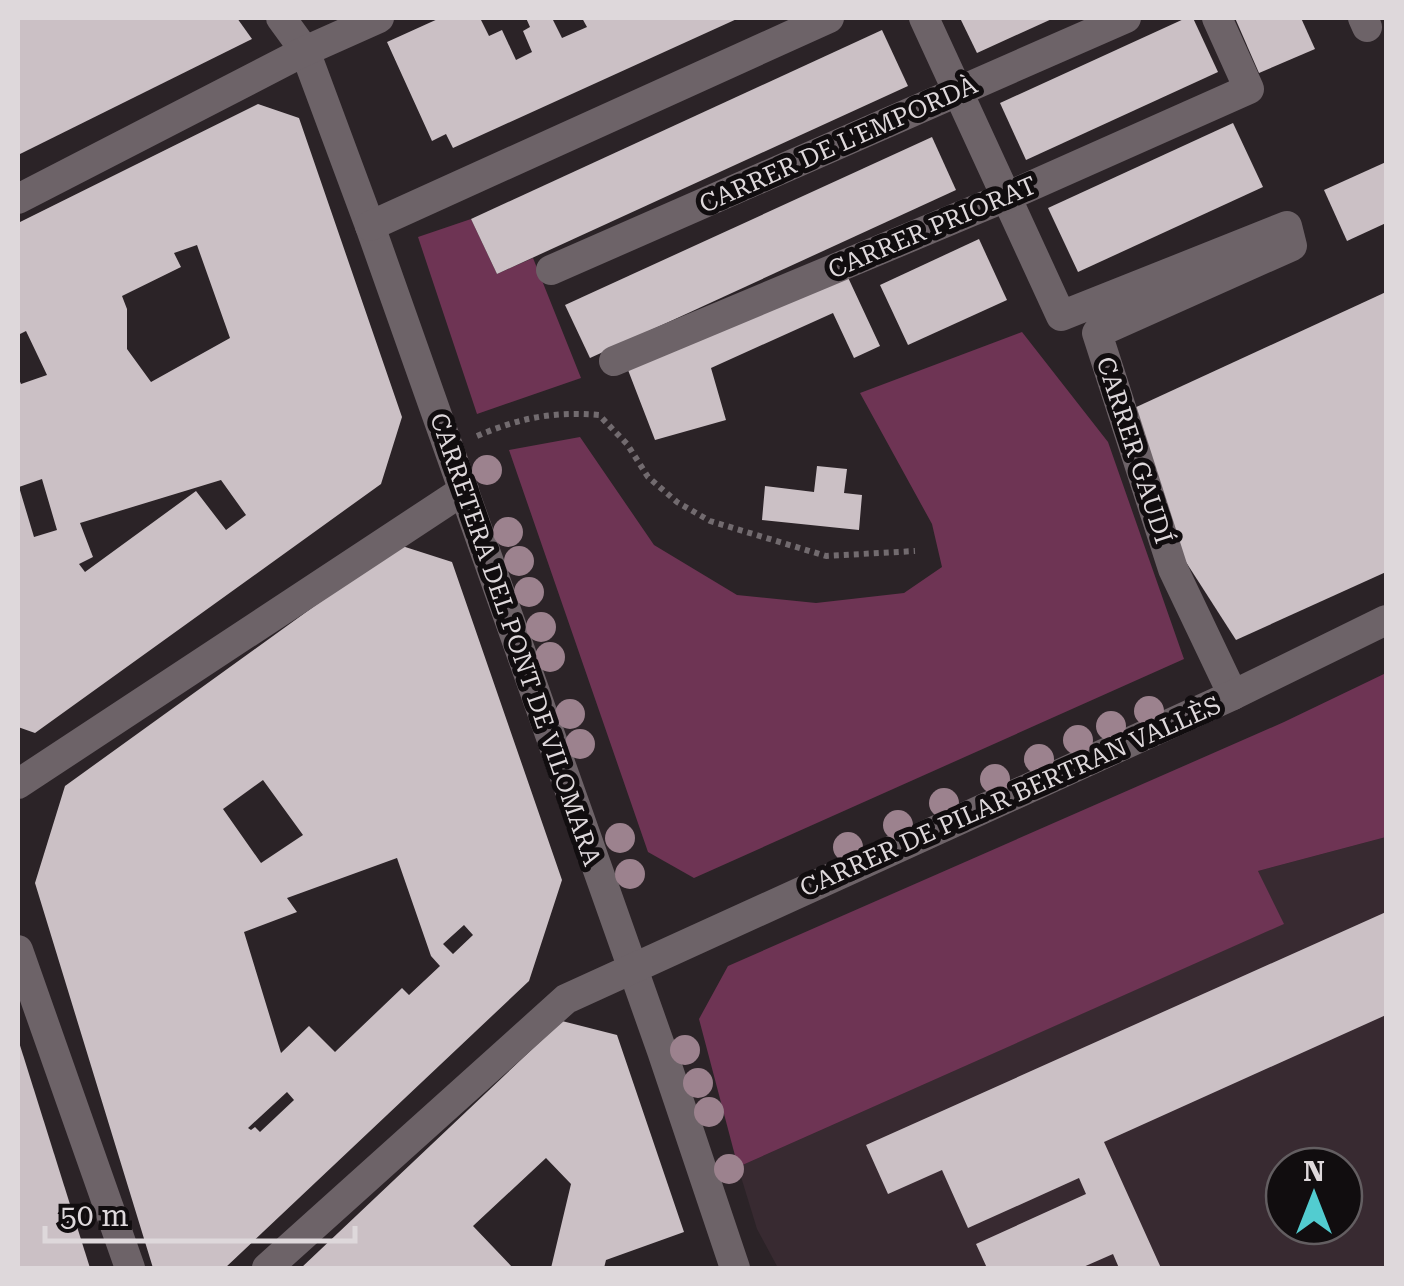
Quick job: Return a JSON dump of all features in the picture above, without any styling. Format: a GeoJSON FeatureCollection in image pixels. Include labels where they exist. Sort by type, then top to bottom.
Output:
{"type":"FeatureCollection","features":[{"type":"Feature","properties":{"kind":"street","name":"CARRETERA DEL PONT DE VILOMARA"},"geometry":{"type":"LineString","coordinates":[[281,18],[305,51],[370,226],[735,1268]]}},
{"type":"Feature","properties":{"kind":"street"},"geometry":{"type":"LineString","coordinates":[[18,200],[305,51],[379,18]]}},
{"type":"Feature","properties":{"kind":"street"},"geometry":{"type":"LineString","coordinates":[[370,226],[830,18]]}},
{"type":"Feature","properties":{"kind":"street"},"geometry":{"type":"LineString","coordinates":[[924,18],[1006,197]]}},
{"type":"Feature","properties":{"kind":"street","name":"CARRER DE L'EMPORDÀ"},"geometry":{"type":"LineString","coordinates":[[551,270],[1126,18]]}},
{"type":"Feature","properties":{"kind":"street","name":"CARRER PRIORAT"},"geometry":{"type":"LineString","coordinates":[[614,361],[1006,197],[1249,89],[1217,18]]}},
{"type":"Feature","properties":{"kind":"street","name":"CARRER GAUDÍ"},"geometry":{"type":"LineString","coordinates":[[1006,197],[1061,316],[1287,226],[1292,246],[1097,333],[1172,569],[1233,696]]}},
{"type":"Feature","properties":{"kind":"street"},"geometry":{"type":"LineString","coordinates":[[18,784],[464,490]]}},
{"type":"Feature","properties":{"kind":"street","name":"CARRER DE PILAR BERTRAN VALLÈS"},"geometry":{"type":"LineString","coordinates":[[267,1268],[566,999],[1233,696],[1386,620]]}},
{"type":"Feature","properties":{"kind":"street"},"geometry":{"type":"LineString","coordinates":[[18,950],[130,1268]]}},
{"type":"Feature","properties":{"kind":"path"},"geometry":{"type":"LineString","coordinates":[[449,449],[506,424],[561,411],[600,415],[627,444],[648,477],[677,502],[710,521],[826,556],[915,551]]}},
{"type":"Feature","properties":{"kind":"shaded area"},"geometry":{"type":"Polygon","coordinates":[[[471,219],[497,274],[533,258],[581,378],[477,414],[418,237],[471,219]]]}},
{"type":"Feature","properties":{"kind":"shaded area"},"geometry":{"type":"Polygon","coordinates":[[[1022,332],[1108,442],[1184,659],[694,878],[648,852],[509,450],[580,437],[654,545],[737,595],[816,603],[904,593],[942,567],[932,524],[860,393],[1022,332]]]}},
{"type":"Feature","properties":{"kind":"shaded area"},"geometry":{"type":"Polygon","coordinates":[[[1386,673],[1386,837],[1258,871],[1284,924],[738,1167],[699,1019],[728,966],[1284,722],[1386,673]]]}},
{"type":"Feature","properties":{"kind":"shaded area"},"geometry":{"type":"Polygon","coordinates":[[[1386,837],[1386,1268],[778,1268],[757,1229],[738,1167],[1283,924],[1258,871],[1386,837]]]}},
{"type":"Feature","properties":{"kind":"building"},"geometry":{"type":"Polygon","coordinates":[[[18,18],[237,18],[252,39],[18,155],[18,18]]]}},
{"type":"Feature","properties":{"kind":"building"},"geometry":{"type":"Polygon","coordinates":[[[440,18],[480,18],[489,36],[502,30],[516,60],[532,52],[523,31],[530,27],[526,18],[552,18],[562,38],[587,27],[582,18],[739,18],[453,148],[446,134],[432,141],[387,42],[440,18]]]}},
{"type":"Feature","properties":{"kind":"building"},"geometry":{"type":"Polygon","coordinates":[[[960,18],[1054,18],[977,53],[960,18]]]}},
{"type":"Feature","properties":{"kind":"building"},"geometry":{"type":"Polygon","coordinates":[[[1193,18],[1218,72],[1026,160],[1000,103],[1193,18]]]}},
{"type":"Feature","properties":{"kind":"building"},"geometry":{"type":"Polygon","coordinates":[[[1235,18],[1301,18],[1315,49],[1259,73],[1235,18]]]}},
{"type":"Feature","properties":{"kind":"building"},"geometry":{"type":"Polygon","coordinates":[[[882,30],[908,86],[497,274],[471,219],[882,30]]]}},
{"type":"Feature","properties":{"kind":"building"},"geometry":{"type":"Polygon","coordinates":[[[258,104],[299,118],[402,417],[381,484],[35,733],[18,727],[18,377],[21,384],[47,375],[26,331],[18,335],[18,223],[258,104]],[[197,245],[174,253],[181,267],[122,296],[127,309],[127,349],[151,382],[230,338],[197,245]],[[42,479],[19,487],[34,537],[57,530],[42,479]],[[221,480],[80,523],[93,557],[79,564],[85,572],[196,491],[226,530],[246,515],[221,480]]]}},
{"type":"Feature","properties":{"kind":"building"},"geometry":{"type":"Polygon","coordinates":[[[1233,123],[1263,187],[1078,272],[1048,208],[1233,123]]]}},
{"type":"Feature","properties":{"kind":"building"},"geometry":{"type":"Polygon","coordinates":[[[932,137],[956,190],[590,358],[565,305],[932,137]]]}},
{"type":"Feature","properties":{"kind":"building"},"geometry":{"type":"Polygon","coordinates":[[[1386,162],[1386,223],[1347,241],[1324,190],[1386,162]]]}},
{"type":"Feature","properties":{"kind":"building"},"geometry":{"type":"Polygon","coordinates":[[[979,239],[1007,300],[908,345],[880,285],[979,239]]]}},
{"type":"Feature","properties":{"kind":"building"},"geometry":{"type":"Polygon","coordinates":[[[845,271],[880,346],[854,358],[833,313],[711,368],[726,420],[655,440],[628,370],[845,271]]]}},
{"type":"Feature","properties":{"kind":"building"},"geometry":{"type":"Polygon","coordinates":[[[1386,292],[1386,572],[1236,640],[1184,559],[1132,409],[1386,292]]]}},
{"type":"Feature","properties":{"kind":"building"},"geometry":{"type":"Polygon","coordinates":[[[817,466],[847,469],[844,493],[862,495],[859,530],[762,520],[765,486],[814,492],[817,466]]]}},
{"type":"Feature","properties":{"kind":"building"},"geometry":{"type":"Polygon","coordinates":[[[399,545],[452,562],[562,880],[529,981],[225,1268],[153,1268],[35,883],[65,786],[399,545]],[[263,780],[223,809],[261,863],[303,835],[263,780]],[[397,858],[287,898],[297,912],[244,932],[281,1053],[309,1026],[335,1052],[402,988],[409,995],[440,966],[431,956],[397,858]],[[464,925],[443,944],[453,954],[473,935],[464,925]],[[287,1092],[248,1128],[255,1127],[260,1132],[294,1100],[287,1092]]]}},
{"type":"Feature","properties":{"kind":"building"},"geometry":{"type":"Polygon","coordinates":[[[1386,912],[1386,1015],[1104,1142],[1161,1268],[1119,1268],[1113,1254],[1081,1268],[987,1268],[976,1244],[1086,1194],[1079,1178],[968,1228],[942,1170],[888,1194],[866,1145],[1386,912]]]}},
{"type":"Feature","properties":{"kind":"building"},"geometry":{"type":"Polygon","coordinates":[[[562,1021],[617,1035],[684,1232],[606,1260],[604,1268],[551,1268],[571,1184],[546,1158],[473,1226],[513,1268],[301,1268],[562,1021]]]}},
{"type":"Feature","properties":{"kind":"building"},"geometry":{"type":"Polygon","coordinates":[[[18,1039],[90,1268],[18,1268],[18,1039]]]}}]}
